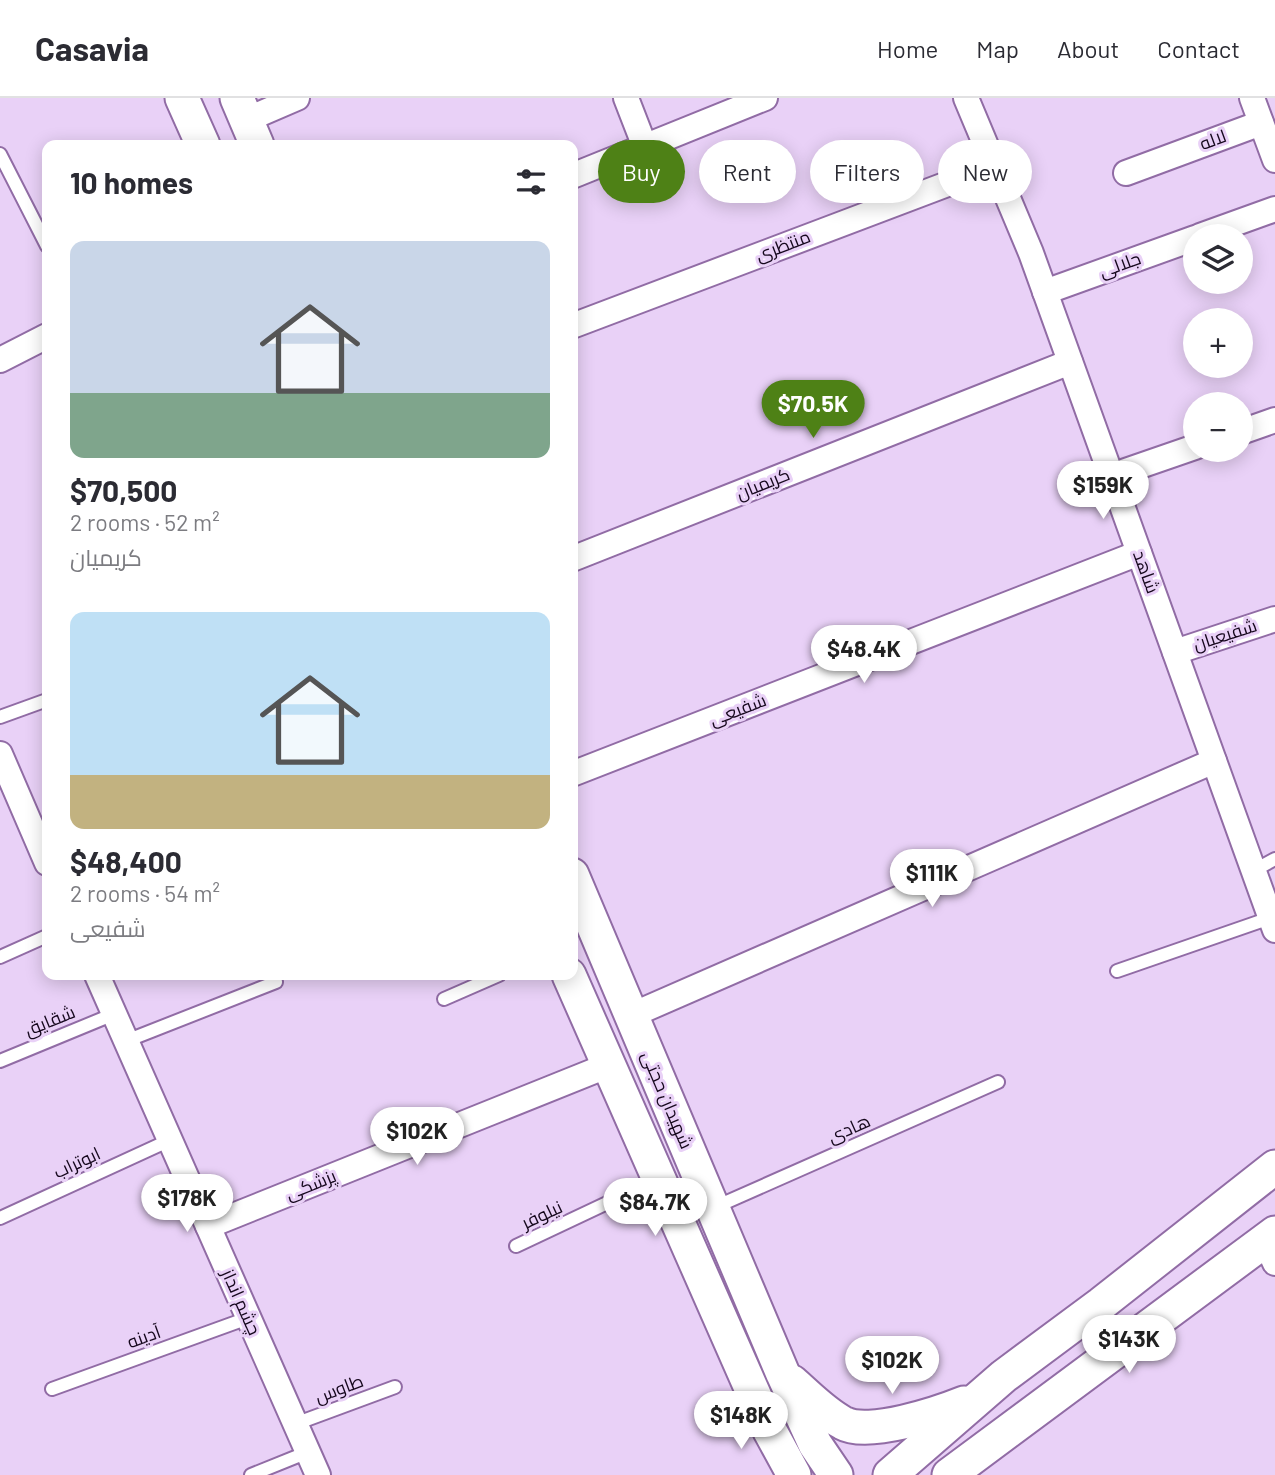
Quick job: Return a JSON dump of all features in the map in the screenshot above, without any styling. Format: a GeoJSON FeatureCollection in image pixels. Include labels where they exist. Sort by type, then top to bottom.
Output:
{"type":"FeatureCollection","features":[{"type":"Feature","properties":{"kind":"main road"},"geometry":{"type":"LineString","coordinates":[[182,98],[201,140]]}},
{"type":"Feature","properties":{"kind":"main road","name":"شهیدان حجتی"},"geometry":{"type":"LineString","coordinates":[[578,889],[783,1374],[815,1444],[836,1475]]}},
{"type":"Feature","properties":{"kind":"main road"},"geometry":{"type":"LineString","coordinates":[[571,980],[770,1431],[794,1475]]}},
{"type":"Feature","properties":{"kind":"main road"},"geometry":{"type":"LineString","coordinates":[[783,1374],[845,1425],[877,1427],[963,1404],[1101,1304],[1275,1167]]}},
{"type":"Feature","properties":{"kind":"main road"},"geometry":{"type":"LineString","coordinates":[[955,1472],[1272,1245]]}},
{"type":"Feature","properties":{"kind":"main road"},"geometry":{"type":"LineString","coordinates":[[890,1475],[1004,1376]]}},
{"type":"Feature","properties":{"kind":"main road"},"geometry":{"type":"LineString","coordinates":[[767,1475],[770,1431]]}},
{"type":"Feature","properties":{"kind":"street"},"geometry":{"type":"LineString","coordinates":[[247,121],[297,98]]}},
{"type":"Feature","properties":{"kind":"street"},"geometry":{"type":"LineString","coordinates":[[626,98],[642,140]]}},
{"type":"Feature","properties":{"kind":"street"},"geometry":{"type":"LineString","coordinates":[[662,140],[765,98]]}},
{"type":"Feature","properties":{"kind":"street","name":"شاهد"},"geometry":{"type":"LineString","coordinates":[[966,98],[984,140]]}},
{"type":"Feature","properties":{"kind":"street"},"geometry":{"type":"LineString","coordinates":[[1259,106],[1275,160]]}},
{"type":"Feature","properties":{"kind":"street","name":"لاله"},"geometry":{"type":"LineString","coordinates":[[1126,173],[1259,106]]}},
{"type":"Feature","properties":{"kind":"street"},"geometry":{"type":"LineString","coordinates":[[578,174],[598,166]]}},
{"type":"Feature","properties":{"kind":"street","name":"منتظری"},"geometry":{"type":"LineString","coordinates":[[578,324],[938,188]]}},
{"type":"Feature","properties":{"kind":"street","name":"شاهد"},"geometry":{"type":"LineString","coordinates":[[1010,203],[1045,292],[1273,924]]}},
{"type":"Feature","properties":{"kind":"street","name":"جلالی"},"geometry":{"type":"LineString","coordinates":[[1234,224],[1275,209]]}},
{"type":"Feature","properties":{"kind":"street","name":"جلالی"},"geometry":{"type":"LineString","coordinates":[[1045,292],[1183,242]]}},
{"type":"Feature","properties":{"kind":"street"},"geometry":{"type":"LineString","coordinates":[[0,360],[42,339]]}},
{"type":"Feature","properties":{"kind":"street","name":"کریمیان"},"geometry":{"type":"LineString","coordinates":[[578,557],[1070,362]]}},
{"type":"Feature","properties":{"kind":"street"},"geometry":{"type":"LineString","coordinates":[[1253,428],[1275,420]]}},
{"type":"Feature","properties":{"kind":"street"},"geometry":{"type":"LineString","coordinates":[[1111,476],[1183,451]]}},
{"type":"Feature","properties":{"kind":"street","name":"شفیعی"},"geometry":{"type":"LineString","coordinates":[[578,772],[1139,553]]}},
{"type":"Feature","properties":{"kind":"street","name":"شفیعیان"},"geometry":{"type":"LineString","coordinates":[[1175,652],[1275,619]]}},
{"type":"Feature","properties":{"kind":"street"},"geometry":{"type":"LineString","coordinates":[[1,761],[42,852]]}},
{"type":"Feature","properties":{"kind":"street"},"geometry":{"type":"LineString","coordinates":[[632,1015],[1214,761]]}},
{"type":"Feature","properties":{"kind":"street","name":"چشم انداز"},"geometry":{"type":"LineString","coordinates":[[99,980],[318,1475]]}},
{"type":"Feature","properties":{"kind":"street","name":"پزشکی"},"geometry":{"type":"LineString","coordinates":[[208,1226],[609,1065]]}},
{"type":"Feature","properties":{"kind":"lane"},"geometry":{"type":"LineString","coordinates":[[0,154],[42,236]]}},
{"type":"Feature","properties":{"kind":"lane"},"geometry":{"type":"LineString","coordinates":[[0,718],[42,702]]}},
{"type":"Feature","properties":{"kind":"lane"},"geometry":{"type":"LineString","coordinates":[[1253,870],[1275,859]]}},
{"type":"Feature","properties":{"kind":"lane"},"geometry":{"type":"LineString","coordinates":[[1117,971],[1273,924]]}},
{"type":"Feature","properties":{"kind":"lane"},"geometry":{"type":"LineString","coordinates":[[0,957],[42,938]]}},
{"type":"Feature","properties":{"kind":"lane"},"geometry":{"type":"LineString","coordinates":[[444,999],[488,980]]}},
{"type":"Feature","properties":{"kind":"lane"},"geometry":{"type":"LineString","coordinates":[[126,1041],[276,982]]}},
{"type":"Feature","properties":{"kind":"lane","name":"شقایق"},"geometry":{"type":"LineString","coordinates":[[0,1060],[114,1014]]}},
{"type":"Feature","properties":{"kind":"lane","name":"هادی"},"geometry":{"type":"LineString","coordinates":[[713,1208],[998,1082]]}},
{"type":"Feature","properties":{"kind":"lane","name":"ابوتراب"},"geometry":{"type":"LineString","coordinates":[[0,1218],[170,1140]]}},
{"type":"Feature","properties":{"kind":"lane","name":"نیلوفر"},"geometry":{"type":"LineString","coordinates":[[516,1246],[659,1179]]}},
{"type":"Feature","properties":{"kind":"lane","name":"آدینه"},"geometry":{"type":"LineString","coordinates":[[52,1389],[248,1318]]}},
{"type":"Feature","properties":{"kind":"lane","name":"طاوس"},"geometry":{"type":"LineString","coordinates":[[295,1424],[395,1387]]}},
{"type":"Feature","properties":{"kind":"lane"},"geometry":{"type":"LineString","coordinates":[[251,1475],[308,1452]]}}]}
